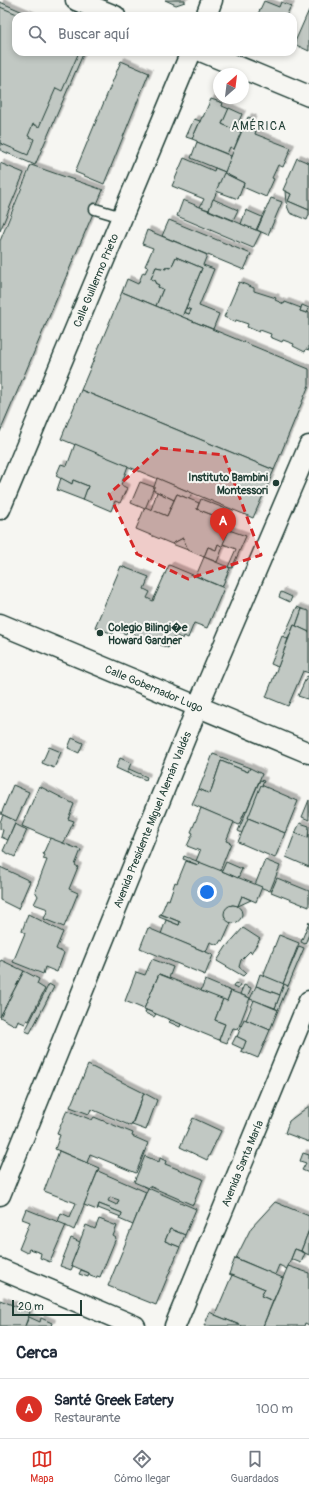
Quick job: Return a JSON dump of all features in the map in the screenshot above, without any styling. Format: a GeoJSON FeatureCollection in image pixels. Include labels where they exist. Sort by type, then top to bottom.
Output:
{"type":"FeatureCollection","features":[{"type":"Feature","properties":{"kind":"street"},"geometry":{"type":"LineString","coordinates":[[76,0],[105,12]]}},
{"type":"Feature","properties":{"kind":"street"},"geometry":{"type":"LineString","coordinates":[[208,12],[212,0]]}},
{"type":"Feature","properties":{"kind":"street","name":"Calle Guillermo Prieto"},"geometry":{"type":"LineString","coordinates":[[0,509],[189,56]]}},
{"type":"Feature","properties":{"kind":"street"},"geometry":{"type":"LineString","coordinates":[[213,56],[309,96]]}},
{"type":"Feature","properties":{"kind":"street","name":"Avenida Presidente Miguel Alemán Valdés"},"geometry":{"type":"LineString","coordinates":[[0,1195],[198,706],[309,446]]}},
{"type":"Feature","properties":{"kind":"street","name":"Calle Gobernador Lugo"},"geometry":{"type":"LineString","coordinates":[[0,624],[309,753]]}},
{"type":"Feature","properties":{"kind":"street","name":"Avenida Santa María"},"geometry":{"type":"LineString","coordinates":[[175,1326],[309,1001]]}},
{"type":"Feature","properties":{"kind":"street"},"geometry":{"type":"LineString","coordinates":[[0,1269],[135,1326]]}},
{"type":"Feature","properties":{"kind":"lane"},"geometry":{"type":"LineString","coordinates":[[95,209],[122,217]]}},
{"type":"Feature","properties":{"kind":"highlighted area"},"geometry":{"type":"Polygon","coordinates":[[[160,448],[224,455],[261,555],[188,579],[137,554],[109,494],[160,448]]]}},
{"type":"Feature","properties":{"kind":"building"},"geometry":{"type":"Polygon","coordinates":[[[165,0],[185,0],[185,2],[176,5],[165,0]]]}},
{"type":"Feature","properties":{"kind":"building"},"geometry":{"type":"Polygon","coordinates":[[[264,1],[279,7],[281,2],[291,6],[288,12],[259,12],[264,1]]]}},
{"type":"Feature","properties":{"kind":"building"},"geometry":{"type":"Polygon","coordinates":[[[0,2],[23,12],[12,12],[12,56],[82,56],[35,165],[0,150],[0,2]]]}},
{"type":"Feature","properties":{"kind":"building"},"geometry":{"type":"Polygon","coordinates":[[[0,7],[12,12],[12,56],[77,56],[62,91],[56,88],[39,127],[33,124],[28,136],[34,139],[28,155],[0,143],[0,7]]]}},
{"type":"Feature","properties":{"kind":"building"},"geometry":{"type":"Polygon","coordinates":[[[309,10],[309,51],[297,45],[297,37],[309,10]]]}},
{"type":"Feature","properties":{"kind":"building"},"geometry":{"type":"Polygon","coordinates":[[[121,61],[149,73],[104,184],[75,172],[121,61]]]}},
{"type":"Feature","properties":{"kind":"building"},"geometry":{"type":"Polygon","coordinates":[[[211,99],[213,100],[213,104],[223,104],[222,106],[229,109],[222,124],[241,132],[234,149],[230,147],[227,154],[192,139],[211,99]]]}},
{"type":"Feature","properties":{"kind":"building"},"geometry":{"type":"Polygon","coordinates":[[[229,108],[242,114],[235,130],[222,124],[229,108]]]}},
{"type":"Feature","properties":{"kind":"building"},"geometry":{"type":"Polygon","coordinates":[[[248,117],[253,119],[249,128],[244,126],[248,117]]]}},
{"type":"Feature","properties":{"kind":"building"},"geometry":{"type":"Polygon","coordinates":[[[194,119],[200,121],[192,139],[186,137],[194,119]]]}},
{"type":"Feature","properties":{"kind":"building"},"geometry":{"type":"Polygon","coordinates":[[[244,126],[256,131],[255,134],[291,148],[283,167],[278,165],[266,197],[243,187],[244,183],[224,173],[244,126]]]}},
{"type":"Feature","properties":{"kind":"building"},"geometry":{"type":"Polygon","coordinates":[[[197,142],[231,156],[225,172],[191,158],[197,142]]]}},
{"type":"Feature","properties":{"kind":"building"},"geometry":{"type":"Polygon","coordinates":[[[184,158],[214,171],[215,168],[225,172],[209,210],[200,207],[204,199],[172,186],[184,158]]]}},
{"type":"Feature","properties":{"kind":"building"},"geometry":{"type":"Polygon","coordinates":[[[297,158],[309,163],[309,210],[288,201],[291,194],[283,190],[297,158]]]}},
{"type":"Feature","properties":{"kind":"building"},"geometry":{"type":"Polygon","coordinates":[[[0,163],[24,173],[0,231],[0,163]]]}},
{"type":"Feature","properties":{"kind":"building"},"geometry":{"type":"Polygon","coordinates":[[[31,165],[103,190],[0,432],[0,241],[31,165]]]}},
{"type":"Feature","properties":{"kind":"building"},"geometry":{"type":"Polygon","coordinates":[[[224,173],[244,183],[238,199],[216,191],[224,173]]]}},
{"type":"Feature","properties":{"kind":"building"},"geometry":{"type":"Polygon","coordinates":[[[285,191],[291,194],[288,201],[309,210],[307,220],[290,213],[287,206],[288,204],[286,203],[285,191]]]}},
{"type":"Feature","properties":{"kind":"building"},"geometry":{"type":"Polygon","coordinates":[[[271,198],[282,202],[268,235],[257,230],[271,198]]]}},
{"type":"Feature","properties":{"kind":"building"},"geometry":{"type":"Polygon","coordinates":[[[213,199],[238,210],[233,220],[209,210],[213,199]]]}},
{"type":"Feature","properties":{"kind":"building"},"geometry":{"type":"Polygon","coordinates":[[[183,200],[261,232],[253,248],[177,216],[183,200]]]}},
{"type":"Feature","properties":{"kind":"building"},"geometry":{"type":"Polygon","coordinates":[[[246,210],[262,217],[256,230],[241,224],[246,210]]]}},
{"type":"Feature","properties":{"kind":"building"},"geometry":{"type":"Polygon","coordinates":[[[169,220],[251,254],[244,270],[162,236],[169,220]]]}},
{"type":"Feature","properties":{"kind":"building"},"geometry":{"type":"Polygon","coordinates":[[[147,230],[207,255],[203,265],[214,269],[199,306],[219,314],[213,329],[182,317],[184,312],[189,314],[191,310],[186,308],[202,268],[176,257],[171,268],[166,267],[166,269],[156,267],[151,279],[156,281],[155,283],[159,285],[158,287],[163,289],[156,306],[122,292],[127,279],[138,284],[143,272],[145,273],[148,267],[145,266],[153,248],[142,244],[147,230]]]}},
{"type":"Feature","properties":{"kind":"building"},"geometry":{"type":"Polygon","coordinates":[[[176,257],[202,268],[182,317],[156,306],[163,289],[158,287],[159,285],[155,283],[156,281],[151,279],[156,267],[166,269],[166,267],[171,268],[176,257]]]}},
{"type":"Feature","properties":{"kind":"building"},"geometry":{"type":"Polygon","coordinates":[[[239,282],[254,288],[254,291],[276,298],[275,300],[284,304],[285,302],[301,308],[300,311],[307,313],[309,312],[309,350],[306,349],[305,352],[293,346],[294,344],[283,340],[282,342],[270,337],[271,334],[260,330],[259,332],[247,327],[248,324],[236,320],[235,322],[224,317],[239,282]]]}},
{"type":"Feature","properties":{"kind":"building"},"geometry":{"type":"Polygon","coordinates":[[[122,292],[309,369],[309,385],[274,470],[81,390],[122,292]]]}},
{"type":"Feature","properties":{"kind":"building"},"geometry":{"type":"Polygon","coordinates":[[[302,305],[309,308],[307,313],[300,311],[302,305]]]}},
{"type":"Feature","properties":{"kind":"building"},"geometry":{"type":"Polygon","coordinates":[[[186,308],[191,310],[189,314],[184,312],[186,308]]]}},
{"type":"Feature","properties":{"kind":"building"},"geometry":{"type":"Polygon","coordinates":[[[81,390],[274,470],[253,518],[61,439],[81,390]]]}},
{"type":"Feature","properties":{"kind":"building"},"geometry":{"type":"Polygon","coordinates":[[[75,444],[128,466],[121,485],[127,488],[120,503],[115,501],[111,511],[83,499],[88,486],[73,480],[72,484],[56,476],[61,464],[67,466],[75,444]]]}},
{"type":"Feature","properties":{"kind":"building"},"geometry":{"type":"Polygon","coordinates":[[[61,478],[72,484],[73,480],[88,486],[83,500],[57,490],[61,478]]]}},
{"type":"Feature","properties":{"kind":"building"},"geometry":{"type":"Polygon","coordinates":[[[157,478],[192,493],[189,499],[177,494],[174,500],[153,490],[157,478]]]}},
{"type":"Feature","properties":{"kind":"building"},"geometry":{"type":"Polygon","coordinates":[[[140,482],[154,487],[145,509],[131,503],[140,482]]]}},
{"type":"Feature","properties":{"kind":"building"},"geometry":{"type":"Polygon","coordinates":[[[157,492],[174,500],[167,516],[151,510],[157,492]]]}},
{"type":"Feature","properties":{"kind":"building"},"geometry":{"type":"Polygon","coordinates":[[[177,494],[199,503],[197,509],[218,517],[215,525],[229,530],[222,547],[218,544],[216,550],[208,547],[204,557],[188,550],[183,538],[172,544],[136,529],[145,507],[167,516],[177,494]]]}},
{"type":"Feature","properties":{"kind":"building"},"geometry":{"type":"Polygon","coordinates":[[[201,499],[231,511],[224,528],[215,525],[218,517],[197,509],[201,499]]]}},
{"type":"Feature","properties":{"kind":"building"},"geometry":{"type":"Polygon","coordinates":[[[229,530],[246,536],[232,568],[228,567],[236,549],[223,544],[229,530]]]}},
{"type":"Feature","properties":{"kind":"building"},"geometry":{"type":"Polygon","coordinates":[[[183,538],[188,550],[172,544],[183,538]]]}},
{"type":"Feature","properties":{"kind":"building"},"geometry":{"type":"Polygon","coordinates":[[[218,544],[223,547],[217,562],[204,557],[208,547],[216,550],[218,544]]]}},
{"type":"Feature","properties":{"kind":"building"},"geometry":{"type":"Polygon","coordinates":[[[204,557],[230,568],[222,587],[196,576],[204,557]]]}},
{"type":"Feature","properties":{"kind":"building"},"geometry":{"type":"Polygon","coordinates":[[[169,565],[224,588],[207,628],[194,623],[188,638],[184,636],[183,639],[175,635],[168,648],[127,631],[126,634],[115,630],[113,634],[95,627],[121,566],[149,577],[144,589],[150,592],[147,598],[153,601],[169,565]]]}},
{"type":"Feature","properties":{"kind":"building"},"geometry":{"type":"Polygon","coordinates":[[[281,592],[292,597],[290,602],[279,597],[281,592]]]}},
{"type":"Feature","properties":{"kind":"building"},"geometry":{"type":"Polygon","coordinates":[[[297,607],[302,609],[296,626],[294,625],[288,639],[284,638],[284,636],[297,607]]]}},
{"type":"Feature","properties":{"kind":"building"},"geometry":{"type":"Polygon","coordinates":[[[302,609],[309,611],[309,632],[296,626],[302,609]]]}},
{"type":"Feature","properties":{"kind":"building"},"geometry":{"type":"Polygon","coordinates":[[[294,625],[309,632],[309,673],[303,671],[288,706],[266,697],[294,625]]]}},
{"type":"Feature","properties":{"kind":"building"},"geometry":{"type":"Polygon","coordinates":[[[282,636],[288,639],[278,667],[271,664],[282,636]]]}},
{"type":"Feature","properties":{"kind":"building"},"geometry":{"type":"Polygon","coordinates":[[[307,676],[309,677],[309,696],[307,699],[298,696],[307,676]]]}},
{"type":"Feature","properties":{"kind":"building"},"geometry":{"type":"Polygon","coordinates":[[[72,738],[83,743],[79,753],[68,748],[72,738]]]}},
{"type":"Feature","properties":{"kind":"building"},"geometry":{"type":"Polygon","coordinates":[[[49,747],[61,752],[54,768],[42,763],[49,747]]]}},
{"type":"Feature","properties":{"kind":"building"},"geometry":{"type":"Polygon","coordinates":[[[213,754],[250,768],[248,772],[221,761],[210,794],[199,789],[213,754]]]}},
{"type":"Feature","properties":{"kind":"building"},"geometry":{"type":"Polygon","coordinates":[[[120,758],[131,763],[127,773],[116,768],[120,758]]]}},
{"type":"Feature","properties":{"kind":"building"},"geometry":{"type":"Polygon","coordinates":[[[221,761],[248,772],[250,768],[262,774],[239,825],[192,804],[199,789],[210,794],[221,761]]]}},
{"type":"Feature","properties":{"kind":"building"},"geometry":{"type":"Polygon","coordinates":[[[129,769],[147,777],[146,780],[127,773],[129,769]]]}},
{"type":"Feature","properties":{"kind":"building"},"geometry":{"type":"Polygon","coordinates":[[[260,780],[264,781],[242,833],[238,831],[260,780]]]}},
{"type":"Feature","properties":{"kind":"building"},"geometry":{"type":"Polygon","coordinates":[[[13,785],[29,792],[16,821],[1,814],[13,785]]]}},
{"type":"Feature","properties":{"kind":"building"},"geometry":{"type":"Polygon","coordinates":[[[261,785],[298,801],[285,833],[248,818],[261,785]]]}},
{"type":"Feature","properties":{"kind":"building"},"geometry":{"type":"Polygon","coordinates":[[[39,786],[74,804],[68,819],[74,821],[63,844],[22,826],[39,786]]]}},
{"type":"Feature","properties":{"kind":"building"},"geometry":{"type":"Polygon","coordinates":[[[309,800],[309,820],[302,817],[309,800]]]}},
{"type":"Feature","properties":{"kind":"building"},"geometry":{"type":"Polygon","coordinates":[[[201,808],[234,822],[226,841],[231,843],[220,871],[196,861],[200,851],[187,846],[201,808]]]}},
{"type":"Feature","properties":{"kind":"building"},"geometry":{"type":"Polygon","coordinates":[[[3,815],[16,821],[8,840],[1,837],[3,830],[0,829],[0,822],[3,815]]]}},
{"type":"Feature","properties":{"kind":"building"},"geometry":{"type":"Polygon","coordinates":[[[248,818],[285,833],[275,858],[238,842],[248,818]]]}},
{"type":"Feature","properties":{"kind":"building"},"geometry":{"type":"Polygon","coordinates":[[[300,823],[309,826],[308,838],[295,833],[300,823]]]}},
{"type":"Feature","properties":{"kind":"building"},"geometry":{"type":"Polygon","coordinates":[[[15,824],[27,830],[15,857],[3,851],[15,824]]]}},
{"type":"Feature","properties":{"kind":"building"},"geometry":{"type":"Polygon","coordinates":[[[295,833],[308,838],[309,834],[309,867],[286,857],[295,833]]]}},
{"type":"Feature","properties":{"kind":"building"},"geometry":{"type":"Polygon","coordinates":[[[50,838],[81,850],[75,865],[78,867],[69,889],[78,893],[64,927],[44,919],[48,909],[34,904],[38,896],[35,891],[47,860],[43,859],[45,855],[43,854],[50,838]]]}},
{"type":"Feature","properties":{"kind":"building"},"geometry":{"type":"Polygon","coordinates":[[[184,856],[199,862],[198,865],[183,859],[184,856]]]}},
{"type":"Feature","properties":{"kind":"building"},"geometry":{"type":"Polygon","coordinates":[[[265,860],[280,866],[270,891],[255,885],[265,860]]]}},
{"type":"Feature","properties":{"kind":"building"},"geometry":{"type":"Polygon","coordinates":[[[186,861],[198,865],[199,862],[262,887],[256,902],[242,896],[238,906],[232,905],[227,908],[225,911],[225,917],[231,923],[223,941],[221,940],[218,945],[210,942],[206,952],[161,934],[166,920],[179,925],[180,922],[161,914],[167,899],[169,900],[175,882],[177,883],[186,861]]]}},
{"type":"Feature","properties":{"kind":"building"},"geometry":{"type":"Polygon","coordinates":[[[226,862],[242,869],[238,878],[222,871],[226,862]]]}},
{"type":"Feature","properties":{"kind":"building"},"geometry":{"type":"Polygon","coordinates":[[[0,867],[30,881],[18,909],[0,900],[0,867]]]}},
{"type":"Feature","properties":{"kind":"building"},"geometry":{"type":"Polygon","coordinates":[[[277,878],[309,891],[309,907],[271,892],[277,878]]]}},
{"type":"Feature","properties":{"kind":"building"},"geometry":{"type":"Polygon","coordinates":[[[242,896],[251,900],[238,906],[242,896]]]}},
{"type":"Feature","properties":{"kind":"building"},"geometry":{"type":"Polygon","coordinates":[[[233,905],[239,908],[242,914],[239,920],[233,923],[227,920],[224,914],[227,908],[233,905]]]}},
{"type":"Feature","properties":{"kind":"building"},"geometry":{"type":"Polygon","coordinates":[[[28,914],[63,932],[56,949],[64,953],[57,972],[45,967],[43,974],[13,962],[25,933],[22,931],[28,914]]]}},
{"type":"Feature","properties":{"kind":"building"},"geometry":{"type":"Polygon","coordinates":[[[160,914],[180,922],[179,925],[159,917],[160,914]]]}},
{"type":"Feature","properties":{"kind":"building"},"geometry":{"type":"Polygon","coordinates":[[[309,922],[309,934],[305,944],[301,942],[309,922]]]}},
{"type":"Feature","properties":{"kind":"building"},"geometry":{"type":"Polygon","coordinates":[[[148,928],[213,955],[205,975],[140,948],[148,928]]]}},
{"type":"Feature","properties":{"kind":"building"},"geometry":{"type":"Polygon","coordinates":[[[243,928],[260,939],[251,953],[250,951],[241,960],[239,967],[246,973],[243,976],[217,961],[226,947],[243,928]]]}},
{"type":"Feature","properties":{"kind":"building"},"geometry":{"type":"Polygon","coordinates":[[[279,935],[299,943],[283,984],[263,976],[279,935]]]}},
{"type":"Feature","properties":{"kind":"building"},"geometry":{"type":"Polygon","coordinates":[[[299,946],[304,948],[288,986],[283,984],[299,946]]]}},
{"type":"Feature","properties":{"kind":"building"},"geometry":{"type":"Polygon","coordinates":[[[152,959],[173,967],[169,978],[159,974],[144,1009],[125,1001],[136,972],[145,975],[152,959]]]}},
{"type":"Feature","properties":{"kind":"building"},"geometry":{"type":"Polygon","coordinates":[[[1,960],[24,971],[0,1017],[0,962],[1,960]]]}},
{"type":"Feature","properties":{"kind":"building"},"geometry":{"type":"Polygon","coordinates":[[[24,971],[39,979],[37,984],[45,989],[29,1021],[27,1020],[25,1024],[18,1021],[16,1026],[0,1017],[24,971]]]}},
{"type":"Feature","properties":{"kind":"building"},"geometry":{"type":"Polygon","coordinates":[[[159,974],[223,999],[215,1020],[225,1024],[219,1040],[144,1009],[159,974]]]}},
{"type":"Feature","properties":{"kind":"building"},"geometry":{"type":"Polygon","coordinates":[[[260,974],[284,984],[280,995],[256,986],[260,974]]]}},
{"type":"Feature","properties":{"kind":"building"},"geometry":{"type":"Polygon","coordinates":[[[205,980],[231,991],[227,1001],[201,991],[205,980]]]}},
{"type":"Feature","properties":{"kind":"building"},"geometry":{"type":"Polygon","coordinates":[[[235,983],[240,985],[238,989],[233,987],[235,983]]]}},
{"type":"Feature","properties":{"kind":"building"},"geometry":{"type":"Polygon","coordinates":[[[49,984],[54,987],[30,1033],[25,1031],[49,984]]]}},
{"type":"Feature","properties":{"kind":"building"},"geometry":{"type":"Polygon","coordinates":[[[284,984],[288,986],[278,1010],[275,1008],[284,984]]]}},
{"type":"Feature","properties":{"kind":"building"},"geometry":{"type":"Polygon","coordinates":[[[244,985],[251,988],[247,997],[240,994],[244,985]]]}},
{"type":"Feature","properties":{"kind":"building"},"geometry":{"type":"Polygon","coordinates":[[[256,986],[280,995],[275,1008],[250,999],[256,986]]]}},
{"type":"Feature","properties":{"kind":"building"},"geometry":{"type":"Polygon","coordinates":[[[231,991],[250,998],[238,1029],[233,1028],[227,1043],[219,1040],[225,1024],[215,1020],[223,999],[227,1001],[231,991]]]}},
{"type":"Feature","properties":{"kind":"building"},"geometry":{"type":"Polygon","coordinates":[[[254,1000],[278,1010],[270,1030],[246,1020],[254,1000]]]}},
{"type":"Feature","properties":{"kind":"building"},"geometry":{"type":"Polygon","coordinates":[[[146,1010],[156,1014],[154,1017],[145,1013],[146,1010]]]}},
{"type":"Feature","properties":{"kind":"building"},"geometry":{"type":"Polygon","coordinates":[[[244,1019],[270,1030],[258,1058],[241,1051],[246,1041],[237,1037],[244,1019]]]}},
{"type":"Feature","properties":{"kind":"building"},"geometry":{"type":"Polygon","coordinates":[[[171,1020],[181,1024],[180,1027],[169,1022],[171,1020]]]}},
{"type":"Feature","properties":{"kind":"building"},"geometry":{"type":"Polygon","coordinates":[[[236,1036],[246,1041],[243,1049],[232,1044],[236,1036]]]}},
{"type":"Feature","properties":{"kind":"building"},"geometry":{"type":"Polygon","coordinates":[[[88,1065],[144,1093],[131,1126],[91,1109],[89,1114],[70,1107],[88,1065]]]}},
{"type":"Feature","properties":{"kind":"building"},"geometry":{"type":"Polygon","coordinates":[[[144,1093],[157,1100],[146,1130],[132,1125],[144,1093]]]}},
{"type":"Feature","properties":{"kind":"building"},"geometry":{"type":"Polygon","coordinates":[[[309,1106],[309,1142],[285,1133],[289,1121],[309,1106]]]}},
{"type":"Feature","properties":{"kind":"building"},"geometry":{"type":"Polygon","coordinates":[[[67,1110],[92,1120],[94,1117],[133,1133],[132,1136],[148,1143],[136,1173],[90,1154],[87,1163],[55,1149],[60,1135],[57,1134],[67,1110]]]}},
{"type":"Feature","properties":{"kind":"building"},"geometry":{"type":"Polygon","coordinates":[[[193,1118],[221,1131],[207,1160],[180,1147],[193,1118]]]}},
{"type":"Feature","properties":{"kind":"building"},"geometry":{"type":"Polygon","coordinates":[[[59,1151],[99,1168],[74,1230],[58,1222],[61,1213],[70,1217],[76,1203],[44,1191],[59,1151]]]}},
{"type":"Feature","properties":{"kind":"building"},"geometry":{"type":"Polygon","coordinates":[[[303,1153],[309,1155],[309,1173],[302,1170],[306,1163],[300,1161],[303,1153]]]}},
{"type":"Feature","properties":{"kind":"building"},"geometry":{"type":"Polygon","coordinates":[[[145,1156],[159,1162],[160,1158],[166,1161],[165,1164],[203,1179],[193,1205],[149,1186],[148,1188],[134,1182],[145,1156]]]}},
{"type":"Feature","properties":{"kind":"building"},"geometry":{"type":"Polygon","coordinates":[[[98,1171],[146,1192],[133,1225],[119,1219],[122,1213],[99,1204],[97,1210],[84,1205],[98,1171]],[[110,1197],[108,1201],[117,1205],[119,1200],[110,1197]]]}},
{"type":"Feature","properties":{"kind":"building"},"geometry":{"type":"Polygon","coordinates":[[[148,1188],[196,1209],[185,1235],[170,1229],[165,1241],[180,1247],[156,1305],[108,1286],[148,1188]]]}},
{"type":"Feature","properties":{"kind":"building"},"geometry":{"type":"Polygon","coordinates":[[[275,1202],[309,1216],[309,1230],[301,1251],[295,1249],[287,1269],[279,1265],[275,1275],[236,1258],[251,1228],[275,1202]]]}},
{"type":"Feature","properties":{"kind":"building"},"geometry":{"type":"Polygon","coordinates":[[[99,1204],[122,1213],[121,1217],[98,1208],[99,1204]]]}},
{"type":"Feature","properties":{"kind":"building"},"geometry":{"type":"Polygon","coordinates":[[[26,1209],[66,1225],[50,1262],[40,1258],[41,1253],[29,1249],[27,1253],[19,1249],[30,1222],[22,1219],[26,1209]]]}},
{"type":"Feature","properties":{"kind":"building"},"geometry":{"type":"Polygon","coordinates":[[[99,1219],[117,1226],[113,1236],[116,1238],[100,1277],[97,1276],[96,1278],[90,1276],[89,1273],[71,1265],[86,1225],[95,1229],[99,1219]]]}},
{"type":"Feature","properties":{"kind":"building"},"geometry":{"type":"Polygon","coordinates":[[[170,1229],[185,1235],[180,1247],[165,1241],[170,1229]]]}},
{"type":"Feature","properties":{"kind":"building"},"geometry":{"type":"Polygon","coordinates":[[[309,1230],[309,1255],[301,1251],[309,1230]]]}},
{"type":"Feature","properties":{"kind":"building"},"geometry":{"type":"Polygon","coordinates":[[[71,1238],[80,1242],[71,1265],[73,1266],[71,1270],[60,1266],[71,1238]]]}},
{"type":"Feature","properties":{"kind":"building"},"geometry":{"type":"Polygon","coordinates":[[[295,1249],[305,1253],[301,1263],[291,1259],[295,1249]]]}},
{"type":"Feature","properties":{"kind":"building"},"geometry":{"type":"Polygon","coordinates":[[[235,1258],[283,1278],[273,1301],[261,1296],[265,1289],[229,1274],[235,1258]]]}},
{"type":"Feature","properties":{"kind":"building"},"geometry":{"type":"Polygon","coordinates":[[[288,1266],[309,1273],[309,1325],[305,1323],[304,1326],[263,1326],[288,1266]]]}},
{"type":"Feature","properties":{"kind":"building"},"geometry":{"type":"Polygon","coordinates":[[[81,1270],[89,1273],[88,1277],[79,1274],[81,1270]]]}},
{"type":"Feature","properties":{"kind":"building"},"geometry":{"type":"Polygon","coordinates":[[[232,1275],[265,1289],[261,1296],[273,1301],[263,1326],[242,1326],[215,1315],[232,1275]]]}},
{"type":"Feature","properties":{"kind":"building"},"geometry":{"type":"Polygon","coordinates":[[[0,1300],[30,1312],[25,1326],[0,1326],[0,1300]]]}},
{"type":"Feature","properties":{"kind":"building"},"geometry":{"type":"Polygon","coordinates":[[[210,1312],[215,1315],[242,1326],[204,1326],[210,1312]]]}},
{"type":"Feature","properties":{"kind":"building"},"geometry":{"type":"Polygon","coordinates":[[[29,1317],[40,1322],[41,1318],[52,1323],[51,1326],[25,1326],[29,1317]]]}},
{"type":"Feature","properties":{"kind":"place","name":"Instituto Bambini Montessori"},"geometry":{"type":"Point","coordinates":[276,483]}},
{"type":"Feature","properties":{"kind":"place","name":"Santé Greek Eatery"},"geometry":{"type":"Point","coordinates":[223,541]}},
{"type":"Feature","properties":{"kind":"place","name":"Colegio Bilingi�e Howard Gardner"},"geometry":{"type":"Point","coordinates":[100,633]}},
{"type":"Feature","properties":{"kind":"district","name":"AMÉRICA"},"geometry":{"type":"Point","coordinates":[259,126]}}]}
